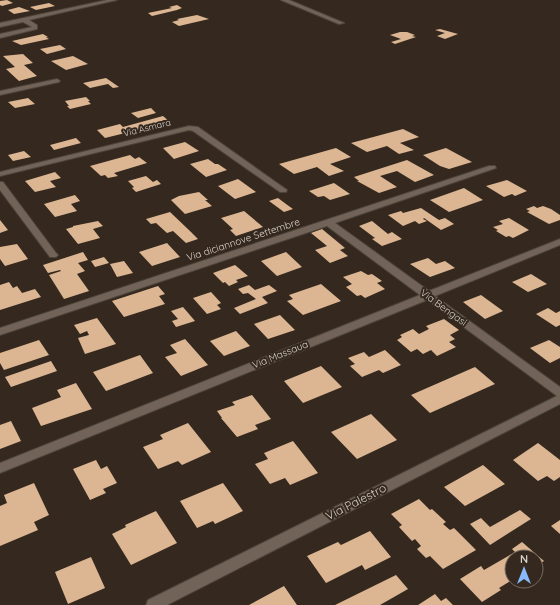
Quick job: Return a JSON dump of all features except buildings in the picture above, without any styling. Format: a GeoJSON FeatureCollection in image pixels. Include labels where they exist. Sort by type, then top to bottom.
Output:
{"type":"FeatureCollection","features":[{"type":"Feature","properties":{"kind":"street"},"geometry":{"type":"LineString","coordinates":[[0,26],[114,0]]}},
{"type":"Feature","properties":{"kind":"street"},"geometry":{"type":"LineString","coordinates":[[284,0],[341,23]]}},
{"type":"Feature","properties":{"kind":"street"},"geometry":{"type":"LineString","coordinates":[[0,36],[35,28],[35,26],[24,20]]}},
{"type":"Feature","properties":{"kind":"street"},"geometry":{"type":"LineString","coordinates":[[0,93],[57,81]]}},
{"type":"Feature","properties":{"kind":"street","name":"Via Asmara"},"geometry":{"type":"LineString","coordinates":[[0,174],[189,128],[195,129],[283,190]]}},
{"type":"Feature","properties":{"kind":"street","name":"Via diciannove Settembre"},"geometry":{"type":"LineString","coordinates":[[0,332],[492,168]]}},
{"type":"Feature","properties":{"kind":"street"},"geometry":{"type":"LineString","coordinates":[[0,184],[53,255]]}},
{"type":"Feature","properties":{"kind":"street","name":"Via Bengasi"},"geometry":{"type":"LineString","coordinates":[[328,222],[560,393]]}},
{"type":"Feature","properties":{"kind":"street","name":"Via Massaua"},"geometry":{"type":"LineString","coordinates":[[0,468],[560,242]]}},
{"type":"Feature","properties":{"kind":"street","name":"Via Palestro"},"geometry":{"type":"LineString","coordinates":[[153,605],[560,399]]}}]}
